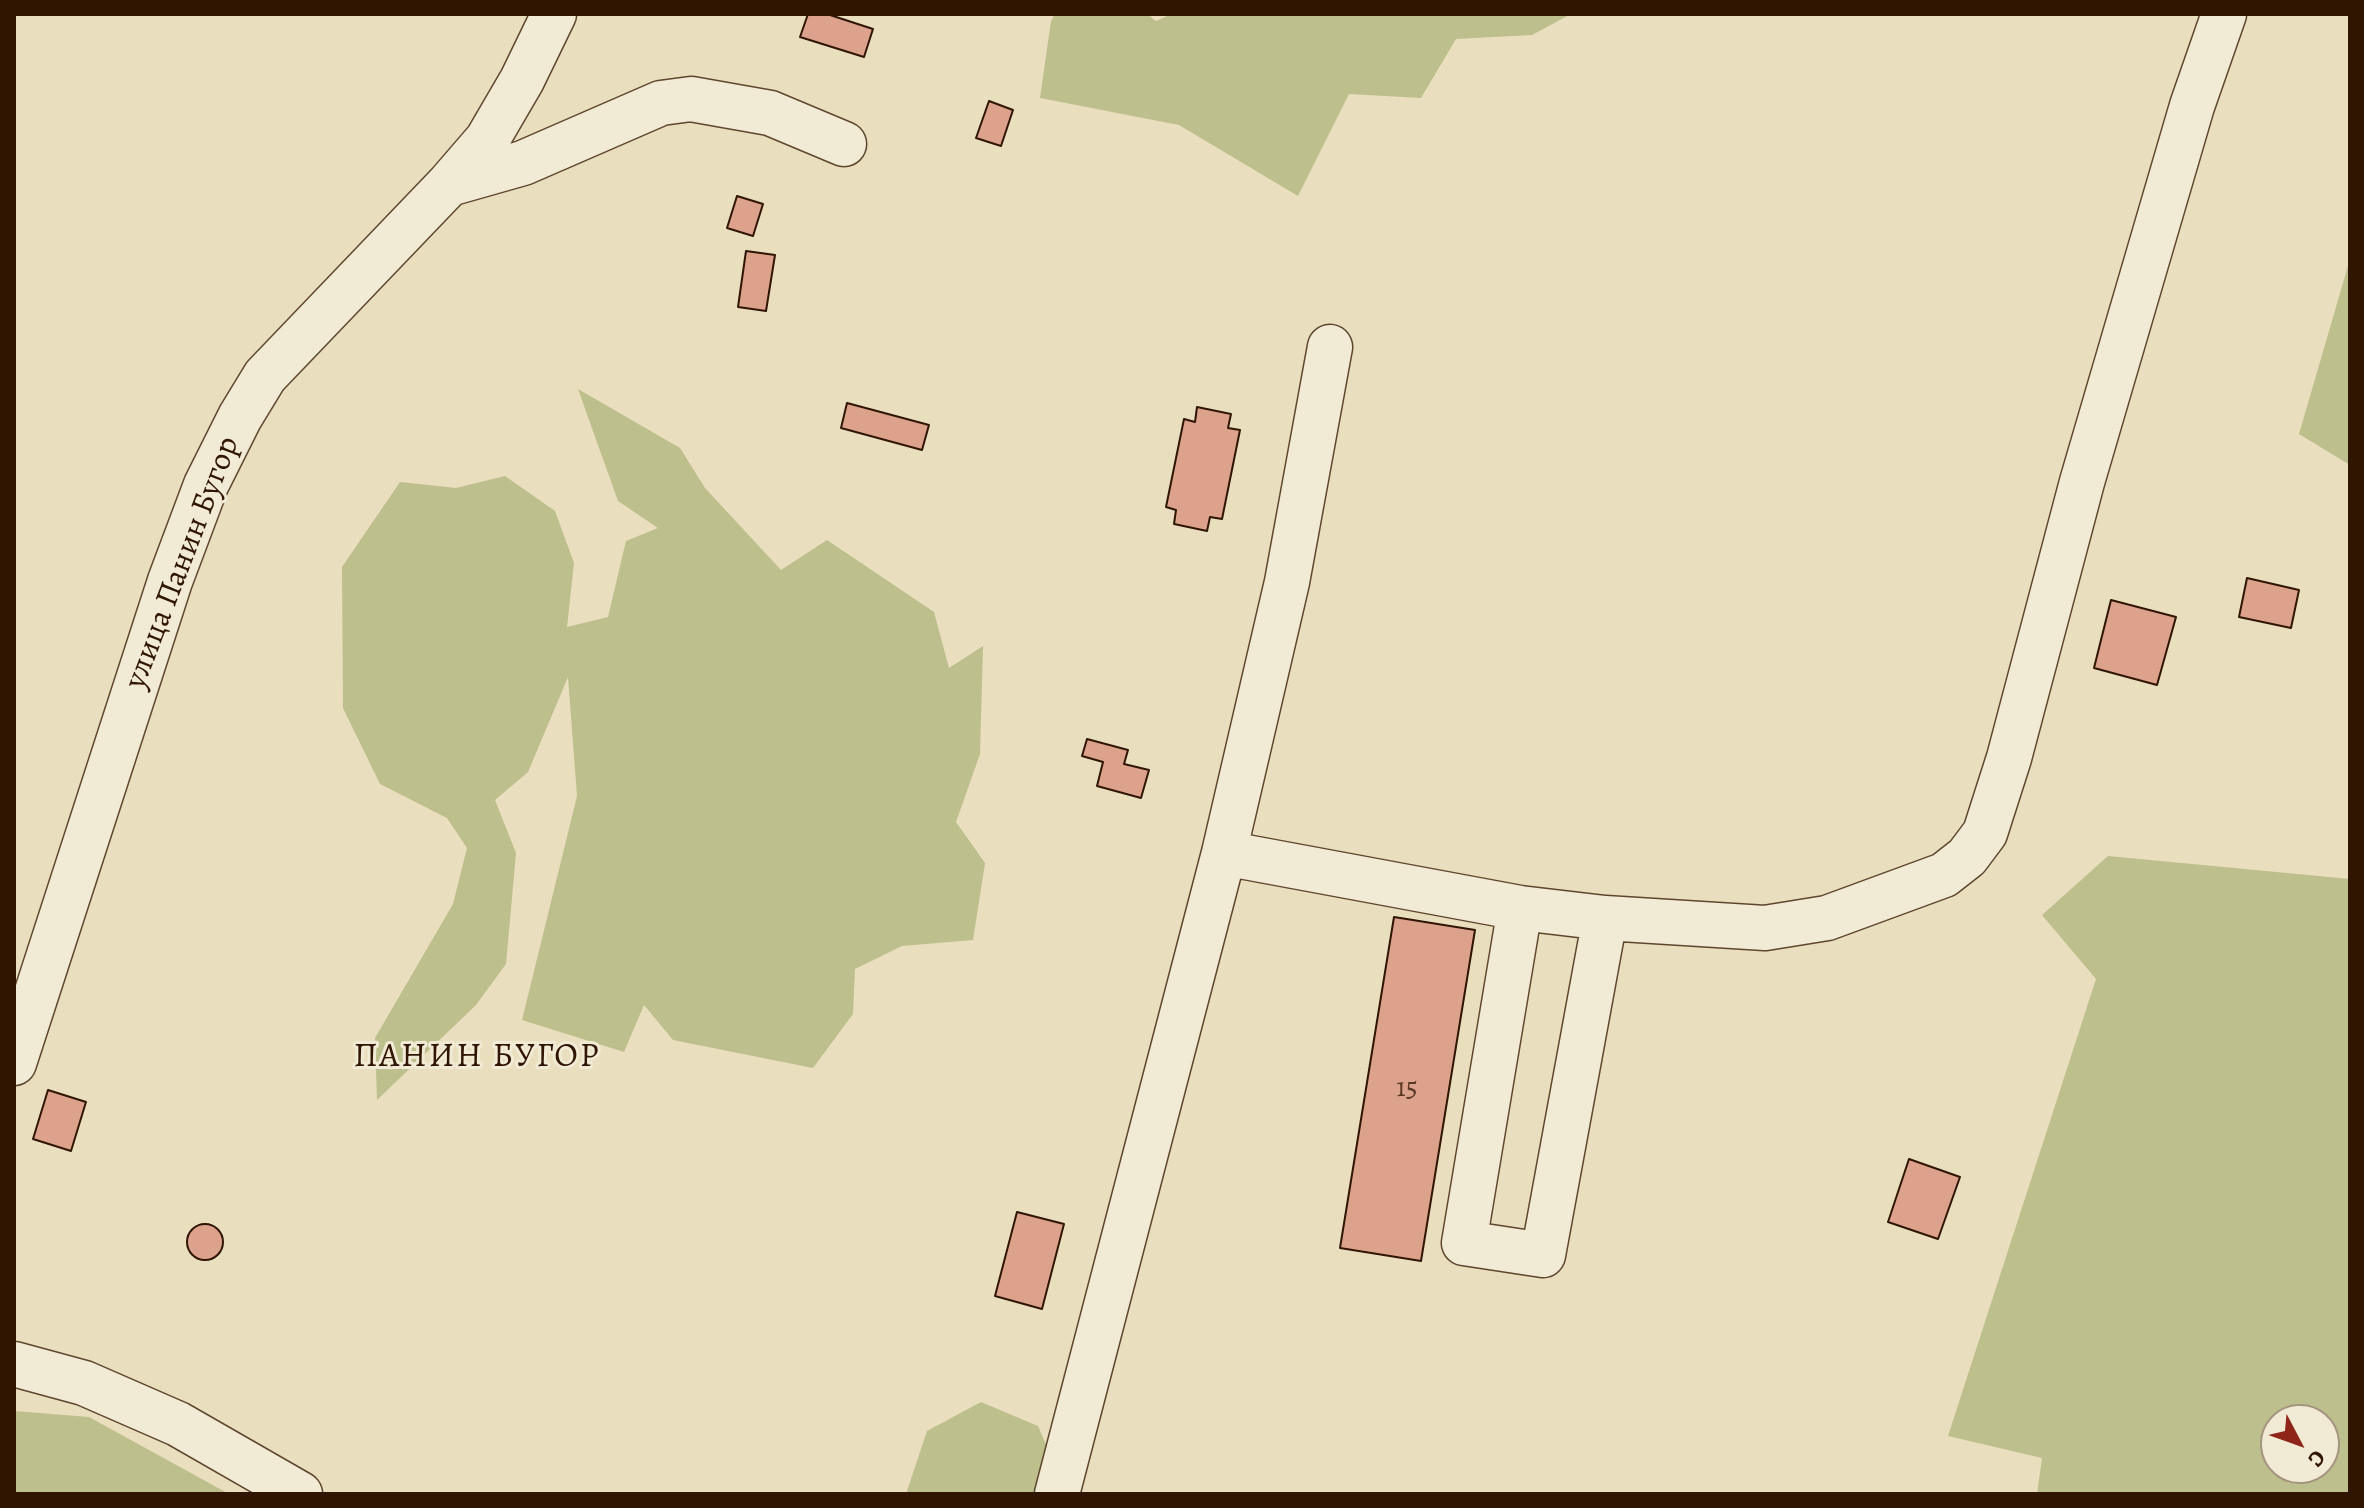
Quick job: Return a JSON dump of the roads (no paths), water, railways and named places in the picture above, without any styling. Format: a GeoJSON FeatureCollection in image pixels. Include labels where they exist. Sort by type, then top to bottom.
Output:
{"type":"FeatureCollection","features":[{"type":"Feature","properties":{"kind":"street","name":"улица Панин Бугор"},"geometry":{"type":"LineString","coordinates":[[14,1063],[170,581],[206,485],[233,431],[265,376],[449,184],[487,140],[522,80],[554,14]]}},
{"type":"Feature","properties":{"kind":"street"},"geometry":{"type":"LineString","coordinates":[[1224,853],[1520,908],[1605,918],[1765,928],[1827,918],[1944,875],[1967,857],[1985,833],[2009,758],[2095,437],[2192,106],[2224,14]]}},
{"type":"Feature","properties":{"kind":"street"},"geometry":{"type":"LineString","coordinates":[[449,184],[523,163],[661,103],[691,99],[770,113],[844,144]]}},
{"type":"Feature","properties":{"kind":"street"},"geometry":{"type":"LineString","coordinates":[[1057,1494],[1224,853],[1287,582],[1330,347]]}},
{"type":"Feature","properties":{"kind":"street"},"geometry":{"type":"LineString","coordinates":[[1520,908],[1464,1243],[1543,1255],[1605,918]]}},
{"type":"Feature","properties":{"kind":"street"},"geometry":{"type":"LineString","coordinates":[[14,1364],[84,1383],[178,1424],[300,1494]]}},
{"type":"Feature","properties":{"kind":"district","name":"ПАНИН БУГОР"},"geometry":{"type":"Point","coordinates":[477,1058]}}]}
